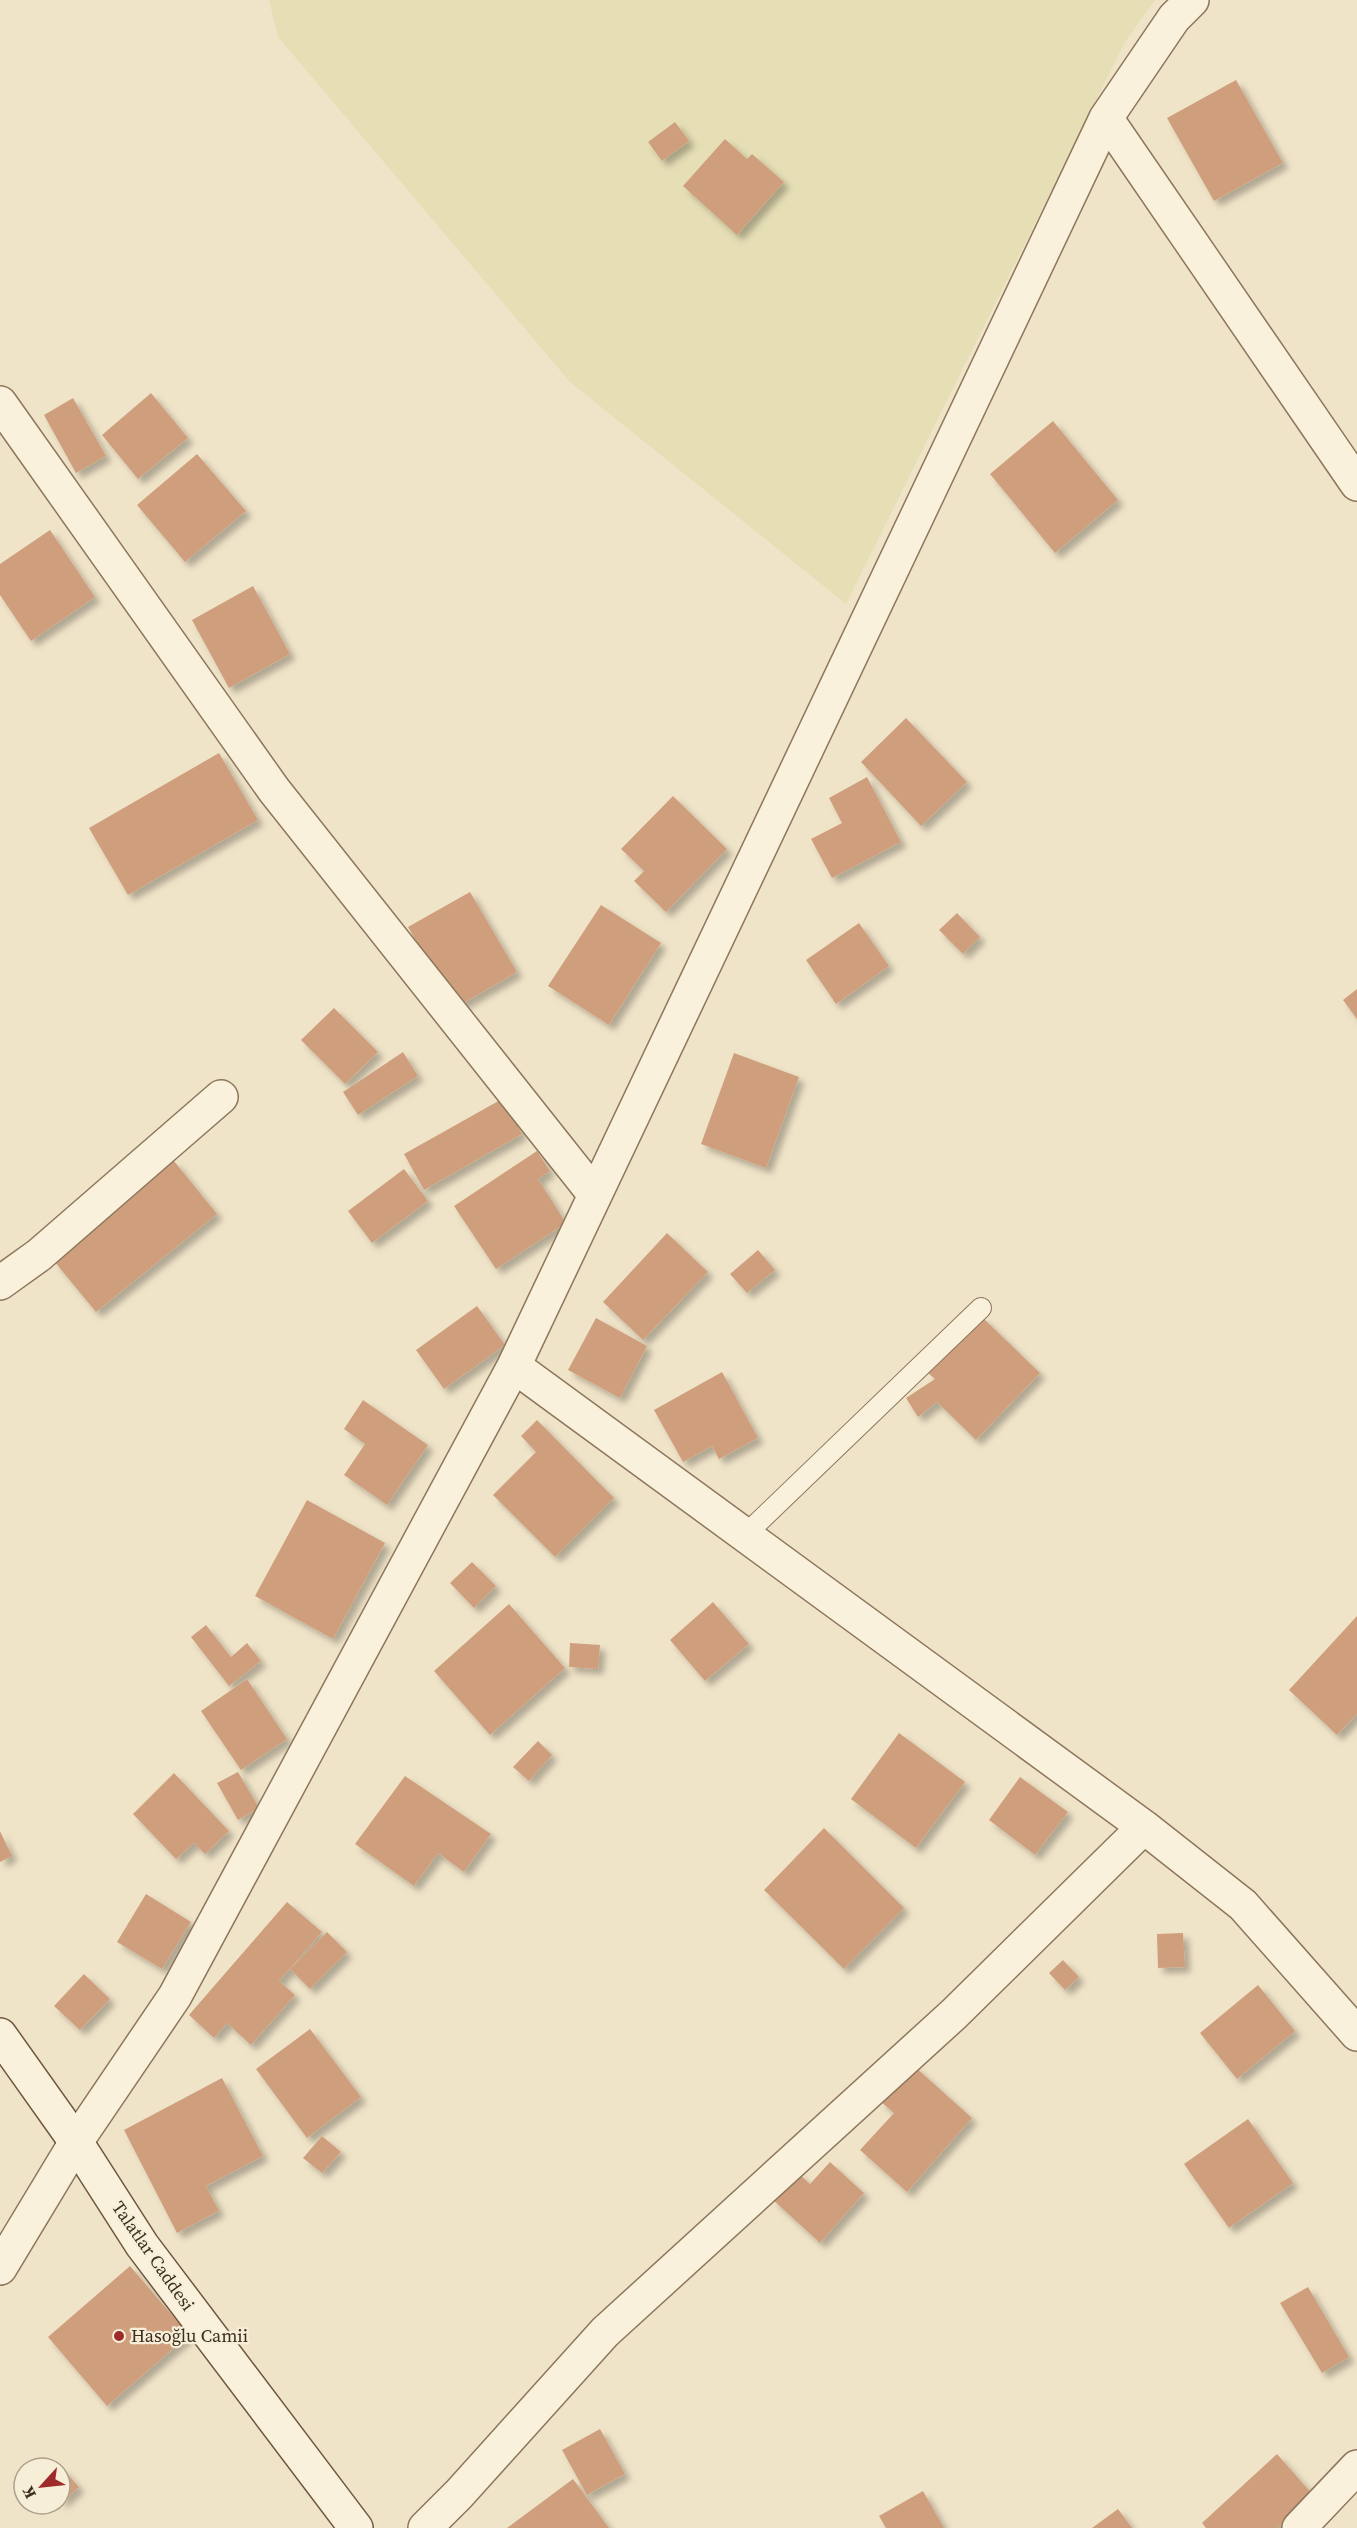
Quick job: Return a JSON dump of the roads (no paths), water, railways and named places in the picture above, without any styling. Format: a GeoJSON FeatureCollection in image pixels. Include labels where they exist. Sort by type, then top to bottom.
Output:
{"type":"FeatureCollection","features":[{"type":"Feature","properties":{"kind":"street"},"geometry":{"type":"LineString","coordinates":[[0,2268],[76,2142],[175,1996],[514,1366],[1106,118],[1174,18],[1192,0]]}},
{"type":"Feature","properties":{"kind":"street"},"geometry":{"type":"LineString","coordinates":[[1106,118],[1357,484]]}},
{"type":"Feature","properties":{"kind":"street"},"geometry":{"type":"LineString","coordinates":[[0,403],[274,790],[596,1195]]}},
{"type":"Feature","properties":{"kind":"street"},"geometry":{"type":"LineString","coordinates":[[0,1283],[39,1255],[221,1097]]}},
{"type":"Feature","properties":{"kind":"street"},"geometry":{"type":"LineString","coordinates":[[514,1366],[1144,1827],[1243,1905],[1357,2034]]}},
{"type":"Feature","properties":{"kind":"street"},"geometry":{"type":"LineString","coordinates":[[425,2528],[459,2494],[605,2331],[954,2014],[1144,1827]]}},
{"type":"Feature","properties":{"kind":"street","name":"Talatlar Caddesi"},"geometry":{"type":"LineString","coordinates":[[0,2035],[76,2142],[142,2245],[356,2528]]}},
{"type":"Feature","properties":{"kind":"street"},"geometry":{"type":"LineString","coordinates":[[1299,2528],[1357,2467]]}},
{"type":"Feature","properties":{"kind":"lane"},"geometry":{"type":"LineString","coordinates":[[745,1535],[981,1308]]}},
{"type":"Feature","properties":{"kind":"place","name":"Hasoğlu Camii"},"geometry":{"type":"Point","coordinates":[119,2336]}}]}
